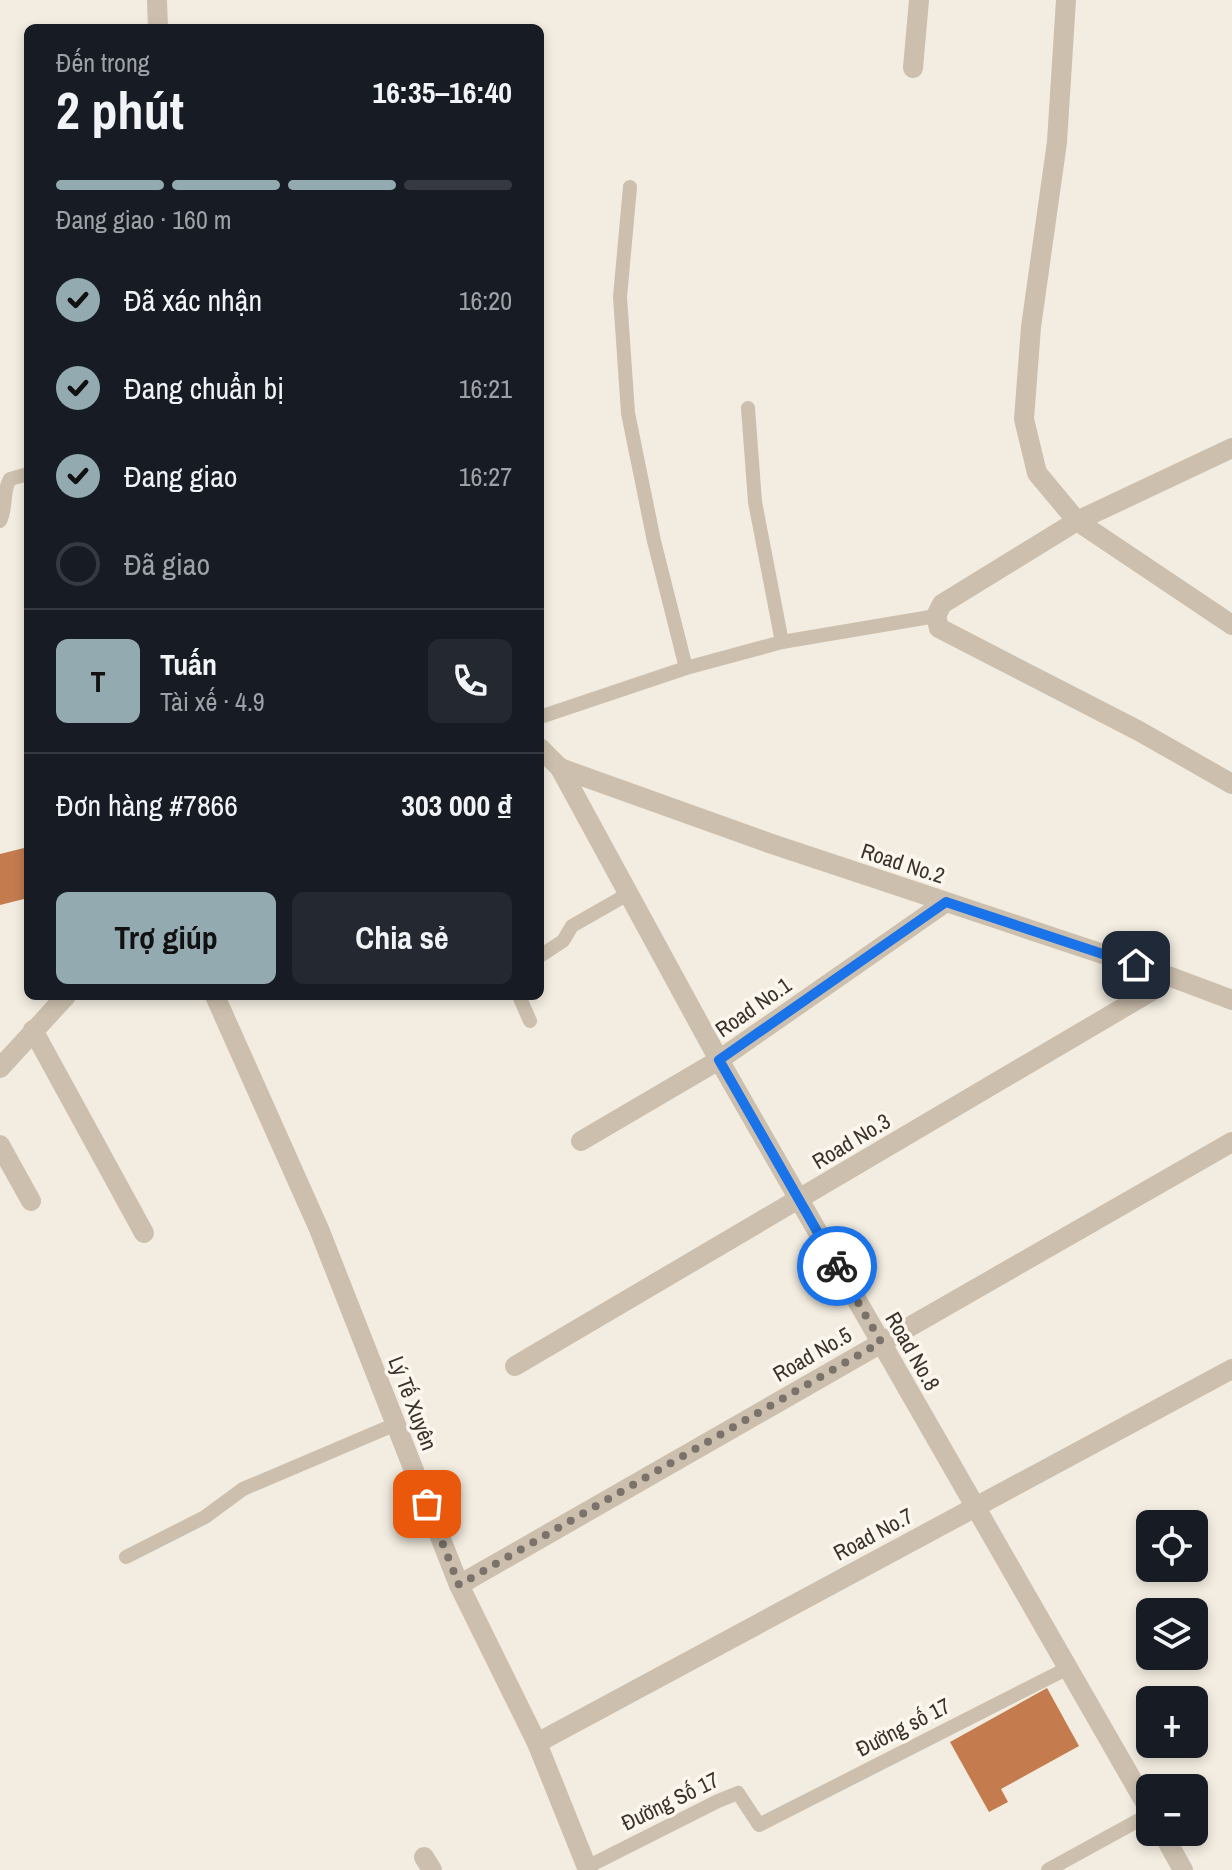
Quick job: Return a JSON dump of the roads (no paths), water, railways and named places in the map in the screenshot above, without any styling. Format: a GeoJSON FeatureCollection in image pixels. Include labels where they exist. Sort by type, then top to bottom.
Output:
{"type":"FeatureCollection","features":[{"type":"Feature","properties":{"kind":"street"},"geometry":{"type":"LineString","coordinates":[[157,0],[158,24]]}},
{"type":"Feature","properties":{"kind":"street"},"geometry":{"type":"LineString","coordinates":[[913,68],[919,0]]}},
{"type":"Feature","properties":{"kind":"street"},"geometry":{"type":"LineString","coordinates":[[1066,0],[1057,142],[1031,327],[1024,419],[1037,473],[1077,521],[1232,625]]}},
{"type":"Feature","properties":{"kind":"street"},"geometry":{"type":"LineString","coordinates":[[1232,448],[1077,521],[942,604],[936,616],[939,628],[1139,731],[1232,784]]}},
{"type":"Feature","properties":{"kind":"street","name":"Road No.8"},"geometry":{"type":"LineString","coordinates":[[544,752],[560,768],[719,1060],[1136,1788]]}},
{"type":"Feature","properties":{"kind":"street","name":"Road No.2"},"geometry":{"type":"LineString","coordinates":[[560,768],[769,843],[1163,974],[1232,1000]]}},
{"type":"Feature","properties":{"kind":"street","name":"Road No.1"},"geometry":{"type":"LineString","coordinates":[[581,1141],[719,1060],[946,902]]}},
{"type":"Feature","properties":{"kind":"street","name":"Road No.3"},"geometry":{"type":"LineString","coordinates":[[515,1366],[1155,989],[1163,974]]}},
{"type":"Feature","properties":{"kind":"street"},"geometry":{"type":"LineString","coordinates":[[0,1068],[62,1000]]}},
{"type":"Feature","properties":{"kind":"street","name":"Lý Tế Xuyên"},"geometry":{"type":"LineString","coordinates":[[217,1000],[319,1229],[459,1585],[537,1743],[588,1868]]}},
{"type":"Feature","properties":{"kind":"street"},"geometry":{"type":"LineString","coordinates":[[33,1030],[144,1233]]}},
{"type":"Feature","properties":{"kind":"street","name":"Road No.5"},"geometry":{"type":"LineString","coordinates":[[459,1585],[1232,1142]]}},
{"type":"Feature","properties":{"kind":"street"},"geometry":{"type":"LineString","coordinates":[[0,1145],[31,1201]]}},
{"type":"Feature","properties":{"kind":"street","name":"Road No.7"},"geometry":{"type":"LineString","coordinates":[[537,1743],[1232,1369]]}},
{"type":"Feature","properties":{"kind":"street"},"geometry":{"type":"LineString","coordinates":[[1170,1846],[1183,1870]]}},
{"type":"Feature","properties":{"kind":"lane"},"geometry":{"type":"LineString","coordinates":[[630,187],[620,297],[628,413],[654,541],[686,668]]}},
{"type":"Feature","properties":{"kind":"lane"},"geometry":{"type":"LineString","coordinates":[[748,408],[755,502],[782,642]]}},
{"type":"Feature","properties":{"kind":"lane"},"geometry":{"type":"LineString","coordinates":[[0,521],[5,487],[10,479],[24,475]]}},
{"type":"Feature","properties":{"kind":"lane"},"geometry":{"type":"LineString","coordinates":[[544,716],[686,668],[782,642],[936,616]]}},
{"type":"Feature","properties":{"kind":"lane"},"geometry":{"type":"LineString","coordinates":[[544,953],[563,941],[572,926],[628,894]]}},
{"type":"Feature","properties":{"kind":"lane"},"geometry":{"type":"LineString","coordinates":[[521,1000],[530,1021]]}},
{"type":"Feature","properties":{"kind":"lane"},"geometry":{"type":"LineString","coordinates":[[126,1557],[205,1517],[243,1489],[396,1424]]}},
{"type":"Feature","properties":{"kind":"lane","name":"Đường số 17"},"geometry":{"type":"LineString","coordinates":[[759,1825],[1068,1668]]}},
{"type":"Feature","properties":{"kind":"lane","name":"Đường Số 17"},"geometry":{"type":"LineString","coordinates":[[588,1868],[738,1793],[759,1825]]}},
{"type":"Feature","properties":{"kind":"lane"},"geometry":{"type":"LineString","coordinates":[[1048,1870],[1136,1821]]}}]}
